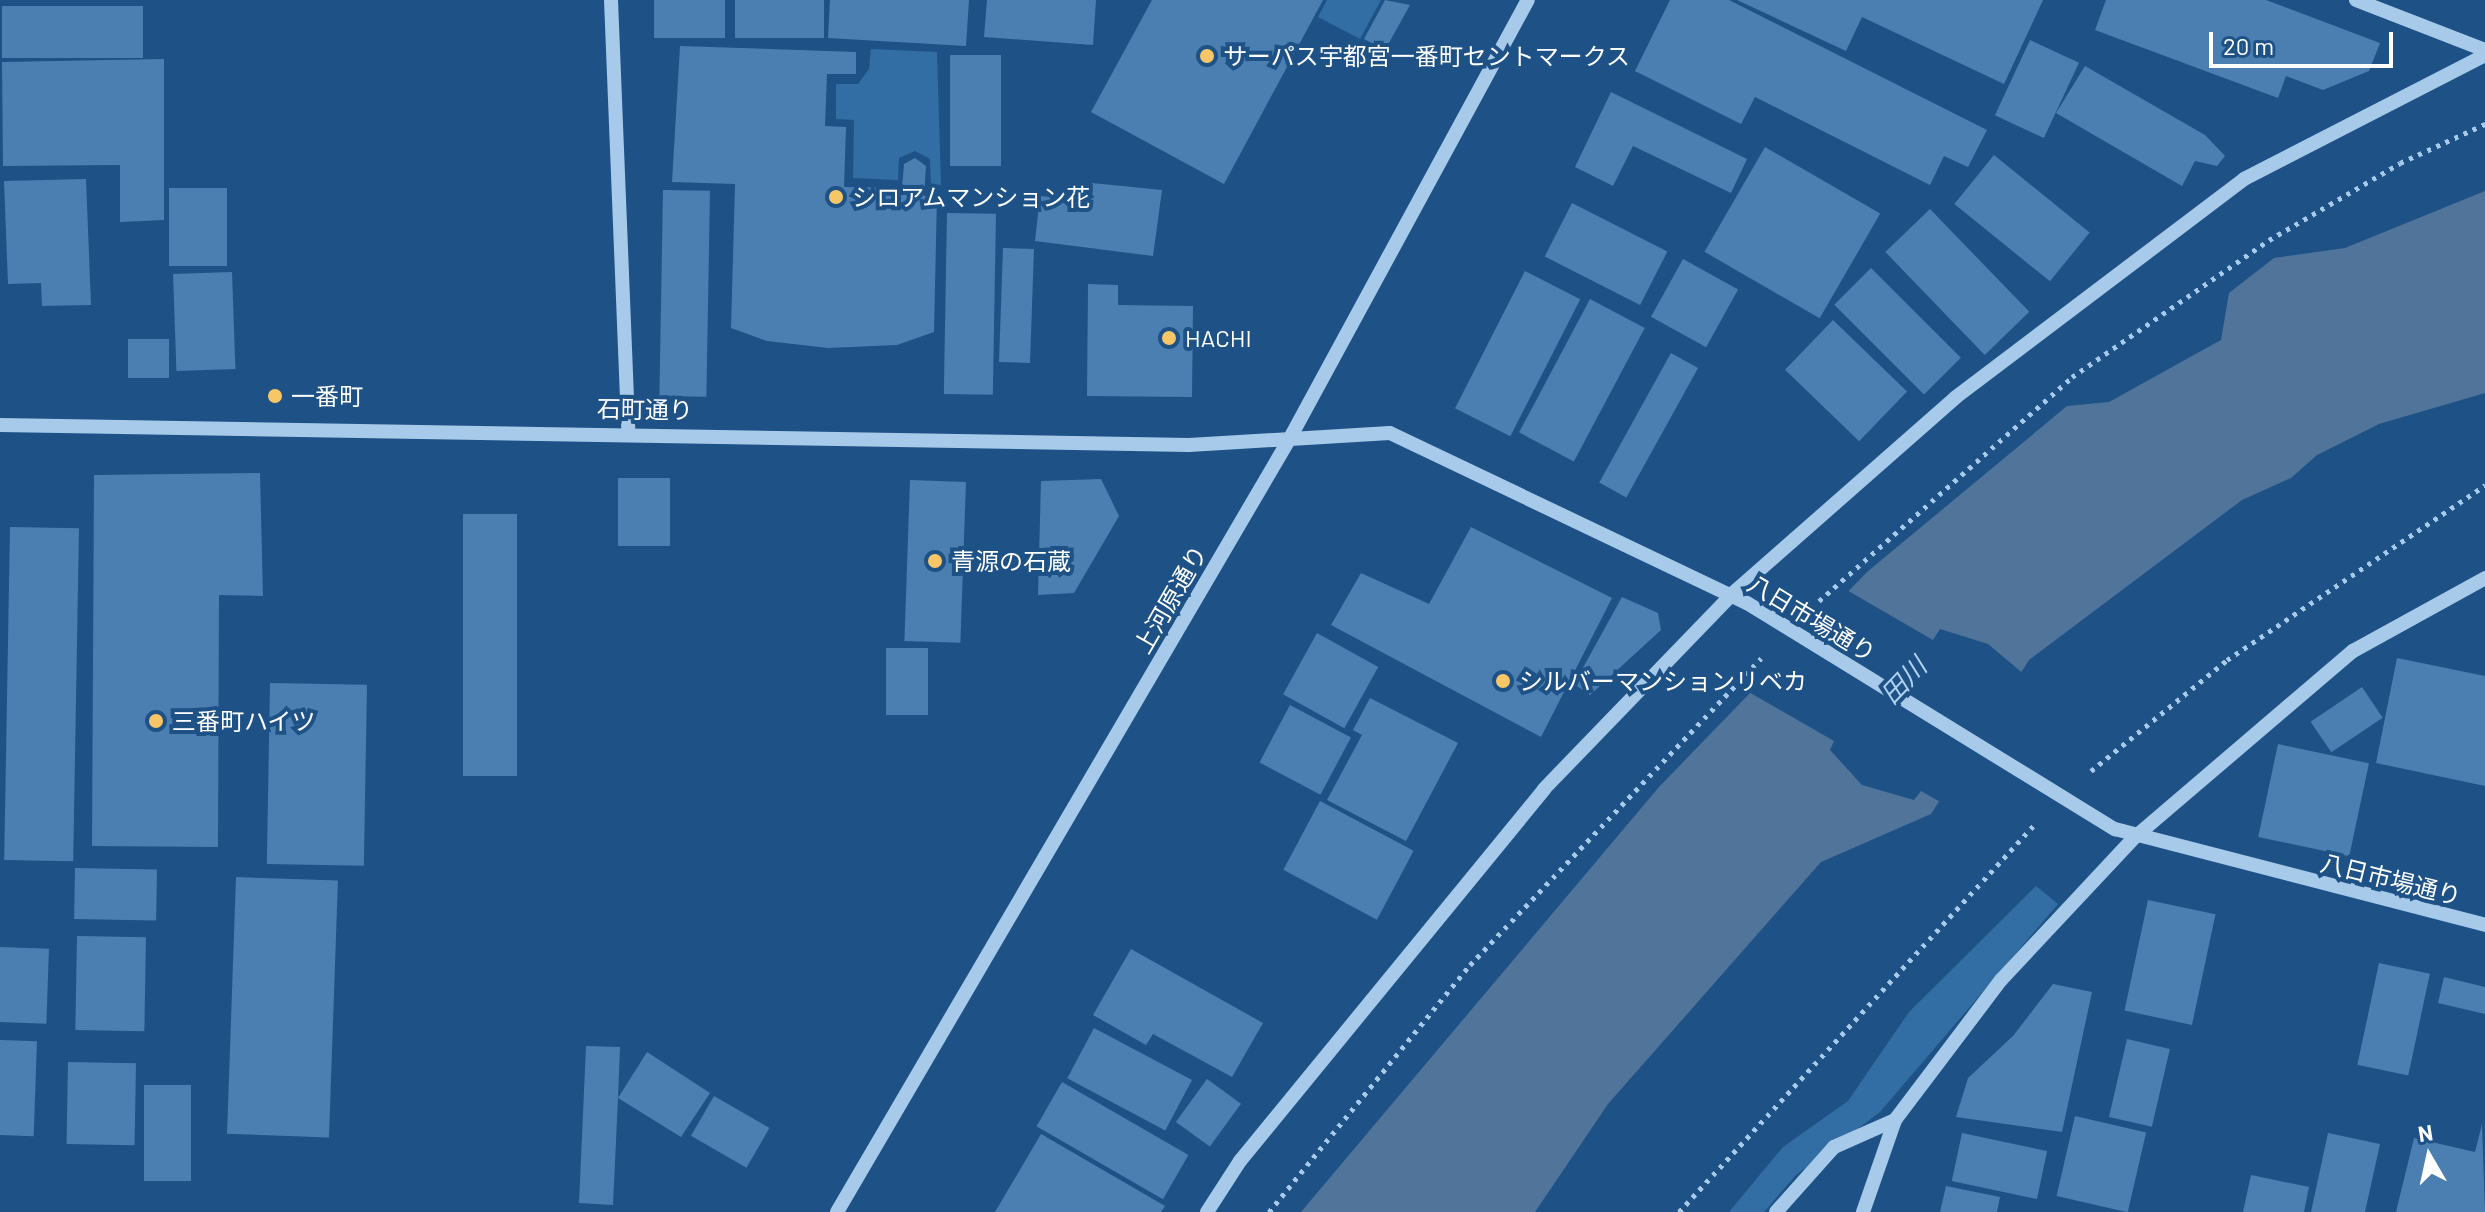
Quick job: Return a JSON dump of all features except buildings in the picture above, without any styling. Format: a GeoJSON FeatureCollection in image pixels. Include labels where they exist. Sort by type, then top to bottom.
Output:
{"type":"FeatureCollection","features":[{"type":"Feature","properties":{"kind":"street"},"geometry":{"type":"LineString","coordinates":[[611,0],[628,430]]}},
{"type":"Feature","properties":{"kind":"street","name":"上河原通り"},"geometry":{"type":"LineString","coordinates":[[837,1212],[1290,438],[1528,0]]}},
{"type":"Feature","properties":{"kind":"street"},"geometry":{"type":"LineString","coordinates":[[2356,0],[2485,52]]}},
{"type":"Feature","properties":{"kind":"street"},"geometry":{"type":"LineString","coordinates":[[1207,1212],[1240,1161],[1544,789],[1732,594],[1956,397],[2244,179],[2485,52]]}},
{"type":"Feature","properties":{"kind":"street","name":"石町通り"},"geometry":{"type":"LineString","coordinates":[[0,425],[628,430],[1189,445],[1290,438]]}},
{"type":"Feature","properties":{"kind":"street","name":"八日市場通り"},"geometry":{"type":"LineString","coordinates":[[1290,438],[1390,433],[1732,594],[2115,829],[2135,837],[2485,925]]}},
{"type":"Feature","properties":{"kind":"street"},"geometry":{"type":"LineString","coordinates":[[1863,1212],[1895,1120],[2001,980],[2135,837],[2353,651],[2485,578]]}},
{"type":"Feature","properties":{"kind":"street"},"geometry":{"type":"LineString","coordinates":[[1776,1212],[1834,1147],[1895,1120]]}},
{"type":"Feature","properties":{"kind":"path"},"geometry":{"type":"LineString","coordinates":[[2121,742],[2227,660],[2485,485]]}},
{"type":"Feature","properties":{"kind":"path"},"geometry":{"type":"LineString","coordinates":[[1679,1212],[2009,849]]}},
{"type":"Feature","properties":{"kind":"shaded area"},"geometry":{"type":"Polygon","coordinates":[[[1327,0],[1381,0],[1360,39],[1318,17],[1327,0]]]}},
{"type":"Feature","properties":{"kind":"shaded area"},"geometry":{"type":"Polygon","coordinates":[[[871,49],[937,52],[941,185],[931,186],[930,159],[915,151],[899,158],[898,180],[853,178],[854,120],[836,119],[836,84],[858,84],[869,69],[871,49]]]}},
{"type":"Feature","properties":{"kind":"shaded area"},"geometry":{"type":"Polygon","coordinates":[[[2036,886],[2058,904],[1880,1112],[1796,1175],[1764,1212],[1729,1212],[1783,1147],[1848,1101],[1909,1012],[2036,886]]]}},
{"type":"Feature","properties":{"kind":"water","name":"田川"},"geometry":{"type":"Polygon","coordinates":[[[2485,191],[2485,393],[2379,424],[2317,455],[2291,478],[2242,500],[2029,660],[1931,814],[1821,862],[1608,1104],[1535,1212],[1301,1212],[1659,787],[1867,572],[2067,406],[2109,402],[2221,340],[2229,293],[2274,258],[2345,248],[2485,191]]]}},
{"type":"Feature","properties":{"kind":"pier"},"geometry":{"type":"Polygon","coordinates":[[[1845,589],[1933,640],[1940,629],[1988,644],[2025,675],[1942,803],[1921,791],[1914,800],[1862,785],[1830,750],[1834,741],[1747,691],[1845,589]]]}},
{"type":"Feature","properties":{"kind":"place","name":"サーパス宇都宮一番町セントマークス"},"geometry":{"type":"Point","coordinates":[1207,56]}},
{"type":"Feature","properties":{"kind":"place","name":"シロアムマンション花"},"geometry":{"type":"Point","coordinates":[836,197]}},
{"type":"Feature","properties":{"kind":"place","name":"HACHI"},"geometry":{"type":"Point","coordinates":[1169,338]}},
{"type":"Feature","properties":{"kind":"place","name":"一番町"},"geometry":{"type":"Point","coordinates":[275,396]}},
{"type":"Feature","properties":{"kind":"place","name":"青源の石蔵"},"geometry":{"type":"Point","coordinates":[935,561]}},
{"type":"Feature","properties":{"kind":"place","name":"シルバーマンションリベカ"},"geometry":{"type":"Point","coordinates":[1503,681]}},
{"type":"Feature","properties":{"kind":"place","name":"三番町ハイツ"},"geometry":{"type":"Point","coordinates":[156,721]}}]}
